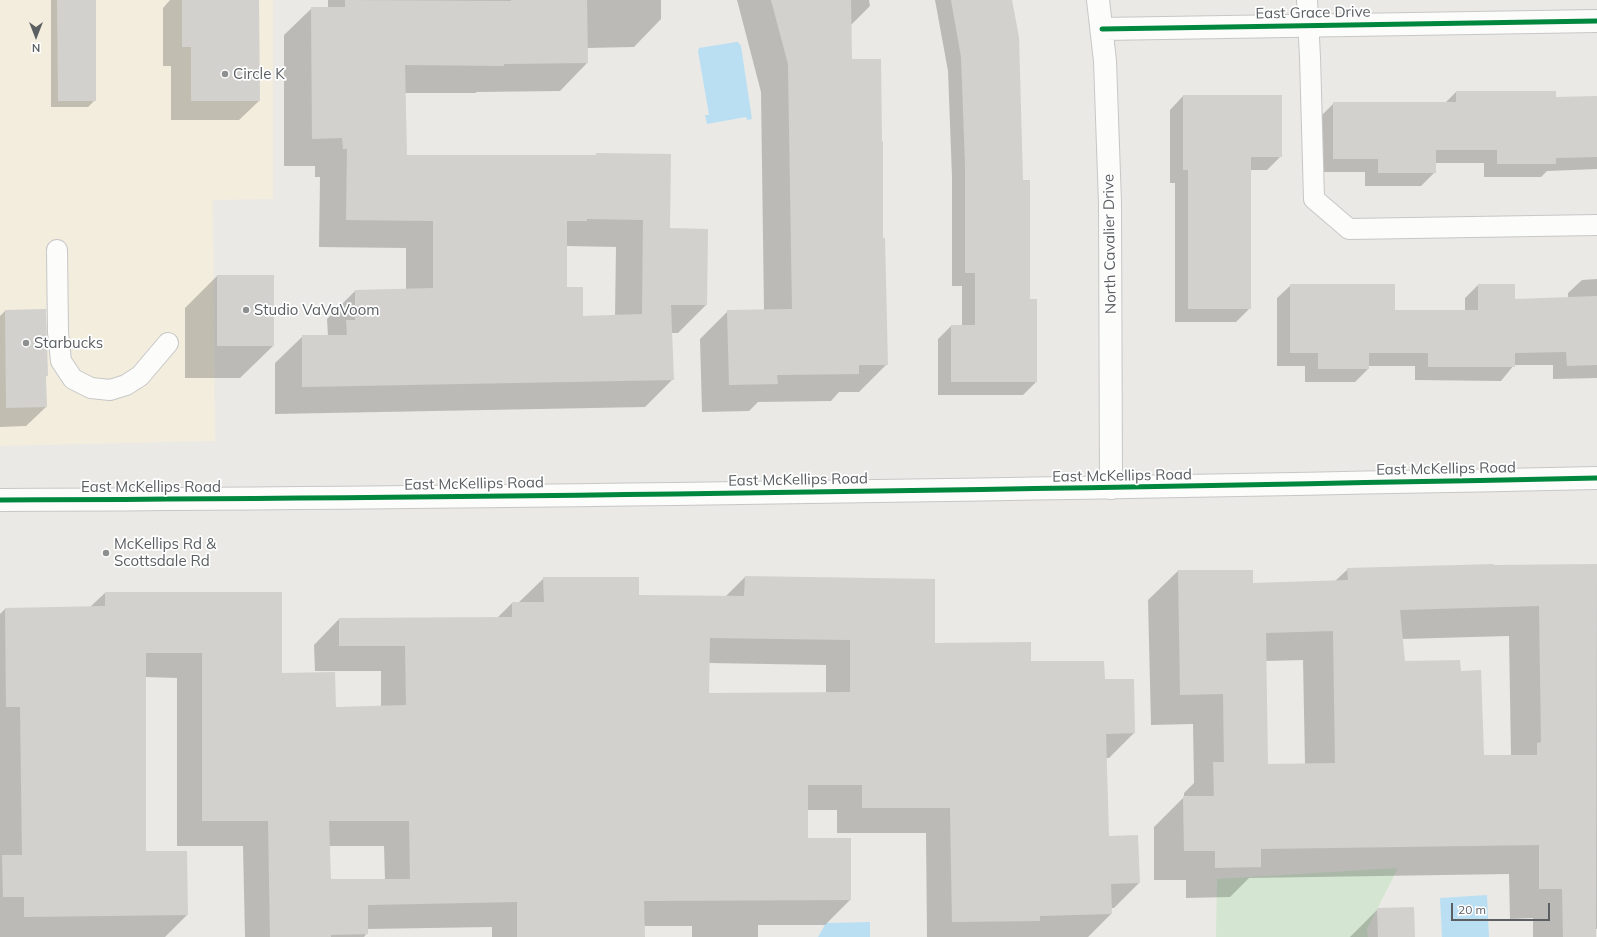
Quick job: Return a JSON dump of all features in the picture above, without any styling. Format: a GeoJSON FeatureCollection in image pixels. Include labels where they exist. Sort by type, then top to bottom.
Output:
{"type":"FeatureCollection","features":[{"type":"Feature","properties":{"kind":"street","name":"North Cavalier Drive"},"geometry":{"type":"LineString","coordinates":[[1098,0],[1105,60],[1110,203],[1111,488]]}},
{"type":"Feature","properties":{"kind":"street","name":"East Grace Drive"},"geometry":{"type":"LineString","coordinates":[[1102,29],[1597,21]]}},
{"type":"Feature","properties":{"kind":"street","name":"East McKellips Road"},"geometry":{"type":"LineString","coordinates":[[0,500],[1111,488],[1597,478]]}},
{"type":"Feature","properties":{"kind":"lane"},"geometry":{"type":"LineString","coordinates":[[1307,0],[1314,199],[1349,229],[1597,225]]}},
{"type":"Feature","properties":{"kind":"lane"},"geometry":{"type":"LineString","coordinates":[[57,250],[58,332],[61,361],[73,379],[91,388],[110,390],[126,385],[140,376],[168,343]]}},
{"type":"Feature","properties":{"kind":"shaded area"},"geometry":{"type":"Polygon","coordinates":[[[0,0],[273,0],[273,199],[213,200],[215,441],[0,446],[0,0]]]}},
{"type":"Feature","properties":{"kind":"green space"},"geometry":{"type":"Polygon","coordinates":[[[1398,868],[1367,929],[1368,937],[1216,937],[1217,879],[1398,868]]]}},
{"type":"Feature","properties":{"kind":"water"},"geometry":{"type":"Polygon","coordinates":[[[738,42],[741,46],[752,119],[747,120],[746,117],[707,124],[705,115],[709,115],[698,51],[699,48],[738,42]]]}},
{"type":"Feature","properties":{"kind":"water"},"geometry":{"type":"Polygon","coordinates":[[[1487,895],[1489,937],[1442,937],[1440,898],[1487,895]]]}},
{"type":"Feature","properties":{"kind":"water"},"geometry":{"type":"Polygon","coordinates":[[[870,922],[870,937],[818,937],[826,923],[870,922]]]}},
{"type":"Feature","properties":{"kind":"building"},"geometry":{"type":"Polygon","coordinates":[[[57,0],[96,0],[96,101],[58,101],[57,0]]]}},
{"type":"Feature","properties":{"kind":"building","name":"Circle K"},"geometry":{"type":"Polygon","coordinates":[[[182,0],[259,0],[260,101],[191,101],[191,47],[182,47],[182,0]]]}},
{"type":"Feature","properties":{"kind":"building"},"geometry":{"type":"Polygon","coordinates":[[[345,0],[587,0],[588,63],[504,64],[504,66],[405,65],[407,155],[596,155],[596,153],[671,154],[670,228],[708,229],[707,305],[671,305],[674,380],[302,387],[302,335],[347,335],[346,320],[355,320],[355,290],[433,288],[433,221],[346,220],[347,149],[343,149],[342,138],[312,139],[311,7],[345,7],[345,0]],[[587,219],[587,221],[567,221],[567,287],[583,287],[583,316],[642,314],[643,220],[587,219]]]}},
{"type":"Feature","properties":{"kind":"building"},"geometry":{"type":"Polygon","coordinates":[[[771,0],[851,0],[852,59],[881,59],[883,238],[885,238],[888,365],[859,365],[859,374],[777,375],[778,384],[729,385],[727,310],[792,309],[788,64],[771,0]]]}},
{"type":"Feature","properties":{"kind":"building"},"geometry":{"type":"Polygon","coordinates":[[[951,0],[1012,0],[1019,37],[1023,180],[1030,180],[1030,299],[1037,299],[1037,382],[951,382],[951,325],[975,325],[975,273],[965,273],[965,163],[961,57],[951,0]]]}},
{"type":"Feature","properties":{"kind":"building"},"geometry":{"type":"Polygon","coordinates":[[[1456,91],[1556,91],[1556,97],[1597,96],[1597,157],[1556,158],[1556,164],[1497,164],[1497,150],[1436,150],[1436,173],[1378,173],[1378,159],[1333,159],[1333,102],[1456,102],[1456,91]]]}},
{"type":"Feature","properties":{"kind":"building"},"geometry":{"type":"Polygon","coordinates":[[[1183,95],[1282,95],[1282,157],[1251,157],[1251,309],[1188,309],[1188,170],[1183,170],[1183,95]]]}},
{"type":"Feature","properties":{"kind":"building","name":"Studio VaVaVoom"},"geometry":{"type":"Polygon","coordinates":[[[217,275],[274,275],[274,346],[217,346],[217,275]]]}},
{"type":"Feature","properties":{"kind":"building"},"geometry":{"type":"Polygon","coordinates":[[[1290,284],[1395,284],[1395,310],[1478,310],[1478,284],[1515,284],[1515,299],[1597,296],[1597,365],[1567,366],[1566,352],[1515,353],[1515,367],[1428,367],[1428,353],[1369,353],[1369,369],[1318,369],[1318,353],[1290,353],[1290,284]]]}},
{"type":"Feature","properties":{"kind":"building","name":"Starbucks"},"geometry":{"type":"Polygon","coordinates":[[[46,309],[48,376],[46,376],[47,407],[6,408],[5,310],[46,309]]]}},
{"type":"Feature","properties":{"kind":"building"},"geometry":{"type":"Polygon","coordinates":[[[1494,564],[1597,564],[1596,937],[1563,937],[1562,889],[1539,889],[1539,845],[1261,849],[1261,867],[1215,868],[1215,851],[1184,851],[1183,796],[1214,796],[1213,762],[1224,762],[1223,694],[1180,695],[1178,570],[1253,570],[1253,583],[1348,580],[1347,568],[1494,564]],[[1539,606],[1400,610],[1405,661],[1460,660],[1461,671],[1481,670],[1484,755],[1537,755],[1537,743],[1541,742],[1539,606]],[[1333,631],[1266,633],[1268,764],[1335,763],[1333,631]]]}},
{"type":"Feature","properties":{"kind":"building"},"geometry":{"type":"Polygon","coordinates":[[[745,576],[935,579],[935,643],[1031,642],[1031,661],[1104,661],[1105,679],[1134,679],[1135,733],[1106,734],[1109,836],[1138,835],[1140,883],[1111,884],[1112,914],[1040,916],[1040,921],[952,922],[950,808],[862,808],[862,785],[808,785],[808,838],[851,838],[851,900],[644,901],[645,937],[517,937],[517,902],[368,905],[368,934],[331,935],[331,937],[270,937],[268,821],[202,821],[202,653],[146,653],[146,851],[187,851],[188,915],[24,917],[24,897],[3,897],[2,855],[22,855],[20,707],[6,707],[5,608],[105,606],[105,592],[282,592],[282,673],[335,672],[336,707],[406,705],[405,646],[339,646],[339,618],[512,617],[512,602],[544,602],[543,577],[639,577],[639,595],[744,596],[745,576]],[[710,638],[709,693],[850,692],[850,640],[710,638]],[[329,821],[331,879],[410,879],[409,821],[329,821]]]}},
{"type":"Feature","properties":{"kind":"building"},"geometry":{"type":"Polygon","coordinates":[[[1414,907],[1415,937],[1378,937],[1377,908],[1414,907]]]}},
{"type":"Feature","properties":{"kind":"cycle path"},"geometry":{"type":"LineString","coordinates":[[1102,29],[1597,21]]}},
{"type":"Feature","properties":{"kind":"cycle path"},"geometry":{"type":"LineString","coordinates":[[0,500],[798,492],[1597,478]]}},
{"type":"Feature","properties":{"kind":"place","name":"Circle K"},"geometry":{"type":"Point","coordinates":[225,74]}},
{"type":"Feature","properties":{"kind":"place","name":"Studio VaVaVoom"},"geometry":{"type":"Point","coordinates":[246,310]}},
{"type":"Feature","properties":{"kind":"place","name":"Starbucks"},"geometry":{"type":"Point","coordinates":[26,343]}},
{"type":"Feature","properties":{"kind":"place","name":"McKellips Rd & Scottsdale Rd"},"geometry":{"type":"Point","coordinates":[106,553]}}]}
